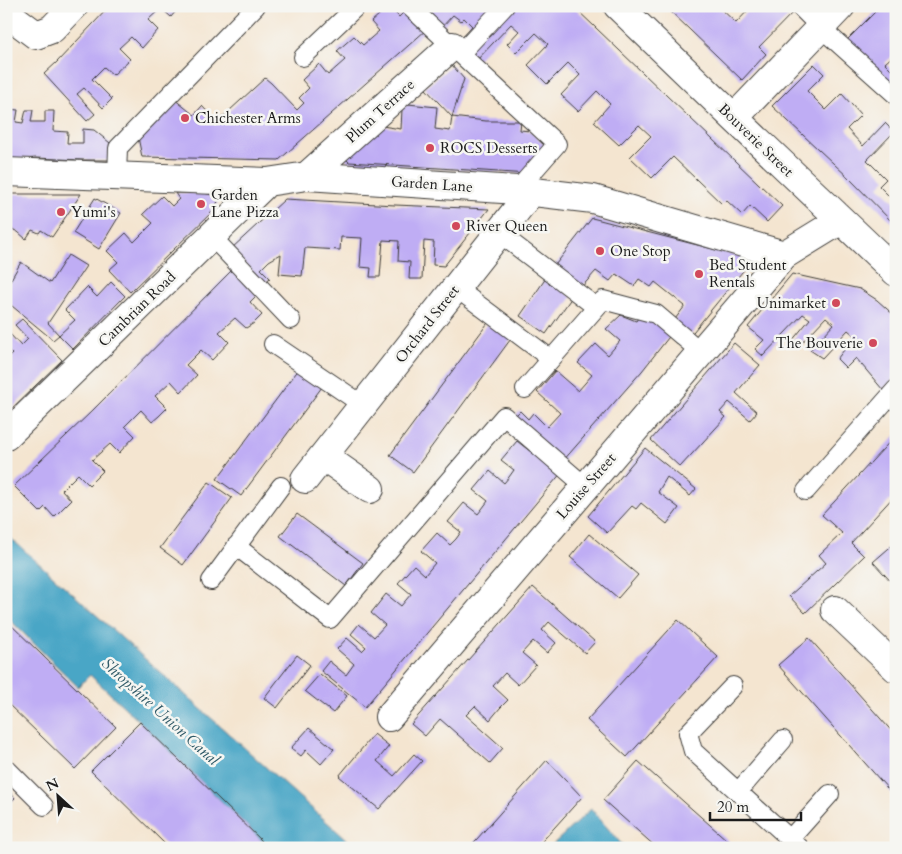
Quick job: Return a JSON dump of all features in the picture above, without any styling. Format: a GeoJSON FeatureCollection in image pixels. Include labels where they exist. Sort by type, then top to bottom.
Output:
{"type":"FeatureCollection","features":[{"type":"Feature","properties":{"kind":"street"},"geometry":{"type":"LineString","coordinates":[[6,10],[36,35],[52,29],[74,6]]}},
{"type":"Feature","properties":{"kind":"street","name":"Bouverie Street"},"geometry":{"type":"LineString","coordinates":[[618,6],[896,272]]}},
{"type":"Feature","properties":{"kind":"street"},"geometry":{"type":"LineString","coordinates":[[734,118],[841,6]]}},
{"type":"Feature","properties":{"kind":"street","name":"Plum Terrace"},"geometry":{"type":"LineString","coordinates":[[307,176],[456,50]]}},
{"type":"Feature","properties":{"kind":"street","name":"Garden Lane"},"geometry":{"type":"LineString","coordinates":[[6,172],[267,182],[307,176],[524,191],[594,200],[784,255]]}},
{"type":"Feature","properties":{"kind":"street","name":"Cambrian Road"},"geometry":{"type":"LineString","coordinates":[[6,436],[267,182]]}},
{"type":"Feature","properties":{"kind":"street","name":"Orchard Street"},"geometry":{"type":"LineString","coordinates":[[293,483],[323,456],[456,288],[499,233],[524,191]]}},
{"type":"Feature","properties":{"kind":"street"},"geometry":{"type":"LineString","coordinates":[[784,255],[841,220]]}},
{"type":"Feature","properties":{"kind":"street","name":"Louise Street"},"geometry":{"type":"LineString","coordinates":[[389,717],[784,255]]}},
{"type":"Feature","properties":{"kind":"street"},"geometry":{"type":"LineString","coordinates":[[323,456],[370,488]]}},
{"type":"Feature","properties":{"kind":"street"},"geometry":{"type":"LineString","coordinates":[[834,610],[896,668]]}},
{"type":"Feature","properties":{"kind":"lane"},"geometry":{"type":"LineString","coordinates":[[117,176],[118,148],[256,6]]}},
{"type":"Feature","properties":{"kind":"lane"},"geometry":{"type":"LineString","coordinates":[[303,58],[357,6]]}},
{"type":"Feature","properties":{"kind":"lane"},"geometry":{"type":"LineString","coordinates":[[409,6],[557,144],[524,191]]}},
{"type":"Feature","properties":{"kind":"lane"},"geometry":{"type":"LineString","coordinates":[[456,50],[505,6]]}},
{"type":"Feature","properties":{"kind":"lane"},"geometry":{"type":"LineString","coordinates":[[798,6],[896,95]]}},
{"type":"Feature","properties":{"kind":"lane"},"geometry":{"type":"LineString","coordinates":[[499,233],[596,307]]}},
{"type":"Feature","properties":{"kind":"lane"},"geometry":{"type":"LineString","coordinates":[[211,236],[290,320]]}},
{"type":"Feature","properties":{"kind":"lane"},"geometry":{"type":"LineString","coordinates":[[456,288],[551,359]]}},
{"type":"Feature","properties":{"kind":"lane"},"geometry":{"type":"LineString","coordinates":[[525,389],[602,300],[656,314],[701,352]]}},
{"type":"Feature","properties":{"kind":"lane"},"geometry":{"type":"LineString","coordinates":[[273,344],[363,405]]}},
{"type":"Feature","properties":{"kind":"lane"},"geometry":{"type":"LineString","coordinates":[[806,491],[896,389]]}},
{"type":"Feature","properties":{"kind":"lane"},"geometry":{"type":"LineString","coordinates":[[236,546],[330,619],[504,416],[586,487]]}},
{"type":"Feature","properties":{"kind":"lane"},"geometry":{"type":"LineString","coordinates":[[211,581],[236,546],[293,483]]}},
{"type":"Feature","properties":{"kind":"lane"},"geometry":{"type":"LineString","coordinates":[[733,686],[688,733],[692,751],[795,843],[830,794]]}},
{"type":"Feature","properties":{"kind":"lane"},"geometry":{"type":"LineString","coordinates":[[738,792],[783,740]]}},
{"type":"Feature","properties":{"kind":"lane"},"geometry":{"type":"LineString","coordinates":[[6,768],[44,806]]}},
{"type":"Feature","properties":{"kind":"water","name":"Shropshire Union Canal"},"geometry":{"type":"Polygon","coordinates":[[[6,534],[356,848],[257,848],[255,846],[261,840],[90,675],[78,687],[6,616],[6,534]]]}},
{"type":"Feature","properties":{"kind":"water"},"geometry":{"type":"Polygon","coordinates":[[[591,809],[625,848],[549,848],[591,809]]]}},
{"type":"Feature","properties":{"kind":"building"},"geometry":{"type":"Polygon","coordinates":[[[110,6],[180,6],[171,17],[161,8],[148,20],[158,30],[142,48],[131,37],[119,48],[130,59],[113,75],[104,67],[92,79],[112,99],[103,108],[84,88],[77,94],[95,114],[87,121],[44,74],[110,6]]]}},
{"type":"Feature","properties":{"kind":"building"},"geometry":{"type":"Polygon","coordinates":[[[389,6],[399,17],[407,9],[426,30],[279,160],[142,157],[138,137],[174,99],[194,115],[202,106],[217,122],[265,78],[297,110],[304,103],[299,98],[309,88],[302,80],[319,64],[328,75],[345,60],[337,51],[354,36],[363,45],[379,31],[371,22],[389,6]]]}},
{"type":"Feature","properties":{"kind":"building"},"geometry":{"type":"Polygon","coordinates":[[[436,6],[502,6],[463,48],[457,42],[472,26],[464,18],[461,21],[453,15],[441,28],[428,15],[436,6]]]}},
{"type":"Feature","properties":{"kind":"building"},"geometry":{"type":"Polygon","coordinates":[[[508,6],[573,6],[782,206],[767,222],[750,206],[742,215],[726,200],[722,204],[673,157],[652,178],[630,157],[651,136],[639,125],[619,145],[594,122],[610,104],[597,91],[578,111],[561,95],[580,75],[568,63],[547,84],[528,65],[548,44],[536,33],[516,53],[507,44],[519,31],[511,24],[476,61],[465,51],[508,6]]]}},
{"type":"Feature","properties":{"kind":"building"},"geometry":{"type":"Polygon","coordinates":[[[665,6],[718,6],[736,23],[752,6],[794,6],[797,8],[759,47],[766,54],[742,80],[665,6]]]}},
{"type":"Feature","properties":{"kind":"building"},"geometry":{"type":"Polygon","coordinates":[[[881,6],[896,6],[896,53],[885,63],[896,74],[896,91],[846,41],[881,6]]]}},
{"type":"Feature","properties":{"kind":"building"},"geometry":{"type":"Polygon","coordinates":[[[814,64],[824,74],[807,91],[826,110],[842,94],[861,115],[847,129],[863,146],[885,123],[894,132],[867,160],[886,179],[879,186],[896,203],[896,226],[849,178],[772,106],[814,64]]]}},
{"type":"Feature","properties":{"kind":"building"},"geometry":{"type":"Polygon","coordinates":[[[452,65],[464,79],[452,117],[425,88],[452,65]]]}},
{"type":"Feature","properties":{"kind":"building"},"geometry":{"type":"Polygon","coordinates":[[[6,93],[11,93],[7,109],[18,110],[16,122],[23,123],[26,110],[33,110],[31,122],[45,122],[45,111],[54,111],[53,131],[68,132],[67,143],[83,143],[83,129],[94,130],[115,147],[113,160],[35,158],[18,160],[6,158],[6,93]]]}},
{"type":"Feature","properties":{"kind":"building"},"geometry":{"type":"Polygon","coordinates":[[[408,104],[437,107],[435,129],[450,131],[452,117],[486,121],[521,121],[520,130],[530,131],[546,146],[528,174],[349,162],[345,158],[382,126],[401,129],[402,109],[408,104]]]}},
{"type":"Feature","properties":{"kind":"building"},"geometry":{"type":"Polygon","coordinates":[[[175,193],[204,193],[220,197],[214,210],[130,292],[109,270],[118,262],[107,251],[126,233],[134,242],[153,223],[143,214],[162,196],[172,206],[179,199],[175,193]]]}},
{"type":"Feature","properties":{"kind":"building"},"geometry":{"type":"Polygon","coordinates":[[[6,194],[81,194],[52,237],[41,230],[39,233],[32,230],[26,239],[12,229],[6,240],[6,194]]]}},
{"type":"Feature","properties":{"kind":"building"},"geometry":{"type":"Polygon","coordinates":[[[95,198],[121,213],[99,249],[73,233],[95,198]]]}},
{"type":"Feature","properties":{"kind":"building"},"geometry":{"type":"Polygon","coordinates":[[[285,199],[489,209],[444,266],[433,265],[434,242],[424,241],[422,279],[409,279],[410,262],[398,261],[399,241],[383,240],[380,277],[370,277],[371,268],[360,267],[362,238],[341,237],[340,250],[305,248],[302,276],[279,274],[281,254],[269,261],[261,269],[270,278],[263,284],[231,249],[285,199]]]}},
{"type":"Feature","properties":{"kind":"building"},"geometry":{"type":"Polygon","coordinates":[[[592,218],[744,257],[747,266],[689,337],[672,323],[685,306],[655,282],[651,287],[639,279],[634,286],[616,274],[610,281],[596,271],[579,290],[552,269],[592,218]]]}},
{"type":"Feature","properties":{"kind":"building"},"geometry":{"type":"Polygon","coordinates":[[[68,255],[86,266],[48,323],[59,335],[53,340],[6,301],[6,288],[21,262],[50,283],[68,255]]]}},
{"type":"Feature","properties":{"kind":"building"},"geometry":{"type":"Polygon","coordinates":[[[232,270],[257,295],[250,302],[262,315],[246,328],[235,318],[219,332],[229,342],[212,360],[201,350],[186,365],[197,375],[181,392],[171,381],[155,396],[167,408],[152,422],[141,410],[125,426],[135,436],[119,453],[110,444],[92,460],[103,471],[89,485],[78,474],[62,490],[71,500],[54,517],[45,507],[40,512],[14,486],[92,411],[232,270]]]}},
{"type":"Feature","properties":{"kind":"building"},"geometry":{"type":"Polygon","coordinates":[[[792,274],[860,289],[877,300],[896,317],[896,376],[883,390],[856,358],[846,368],[837,359],[855,336],[848,330],[822,358],[810,350],[834,324],[826,317],[797,348],[791,342],[810,319],[803,314],[763,356],[755,349],[764,340],[748,327],[792,274]]]}},
{"type":"Feature","properties":{"kind":"building"},"geometry":{"type":"Polygon","coordinates":[[[546,278],[572,297],[546,334],[520,316],[546,278]]]}},
{"type":"Feature","properties":{"kind":"building"},"geometry":{"type":"Polygon","coordinates":[[[111,282],[125,296],[73,349],[59,335],[75,320],[65,310],[87,287],[97,297],[111,282]]]}},
{"type":"Feature","properties":{"kind":"building"},"geometry":{"type":"Polygon","coordinates":[[[641,314],[672,333],[642,371],[562,462],[514,417],[520,411],[528,419],[533,413],[547,427],[560,413],[537,392],[555,371],[578,391],[592,375],[578,363],[596,344],[608,355],[620,341],[606,329],[621,315],[636,321],[641,314]]]}},
{"type":"Feature","properties":{"kind":"building"},"geometry":{"type":"Polygon","coordinates":[[[22,319],[62,360],[6,414],[6,360],[12,354],[6,348],[6,336],[9,333],[21,346],[28,339],[15,325],[22,319]]]}},
{"type":"Feature","properties":{"kind":"building"},"geometry":{"type":"Polygon","coordinates":[[[490,320],[513,336],[413,472],[390,455],[490,320]]]}},
{"type":"Feature","properties":{"kind":"building"},"geometry":{"type":"Polygon","coordinates":[[[734,343],[760,365],[736,393],[757,412],[750,420],[729,402],[720,412],[726,417],[680,467],[651,440],[734,343]]]}},
{"type":"Feature","properties":{"kind":"building"},"geometry":{"type":"Polygon","coordinates":[[[299,369],[322,387],[241,496],[217,479],[299,369]]]}},
{"type":"Feature","properties":{"kind":"building"},"geometry":{"type":"Polygon","coordinates":[[[896,435],[896,494],[851,543],[864,556],[805,613],[789,596],[826,563],[819,555],[842,533],[822,515],[896,435]]]}},
{"type":"Feature","properties":{"kind":"building"},"geometry":{"type":"Polygon","coordinates":[[[517,441],[531,452],[534,449],[562,472],[365,707],[321,671],[329,661],[346,675],[354,664],[337,649],[347,638],[362,651],[366,647],[351,634],[359,624],[374,637],[385,625],[371,613],[386,594],[401,606],[411,594],[398,583],[414,565],[425,575],[435,563],[421,551],[437,533],[450,545],[456,539],[461,532],[448,522],[464,503],[478,514],[488,501],[474,490],[490,471],[504,483],[514,470],[501,460],[517,441]]]}},
{"type":"Feature","properties":{"kind":"building"},"geometry":{"type":"Polygon","coordinates":[[[645,448],[696,489],[690,496],[667,477],[658,492],[679,508],[667,524],[641,503],[636,509],[632,506],[607,533],[588,516],[645,448]]]}},
{"type":"Feature","properties":{"kind":"building"},"geometry":{"type":"Polygon","coordinates":[[[209,482],[232,498],[183,565],[160,548],[209,482]]]}},
{"type":"Feature","properties":{"kind":"building"},"geometry":{"type":"Polygon","coordinates":[[[297,514],[363,563],[346,586],[280,536],[297,514]]]}},
{"type":"Feature","properties":{"kind":"building"},"geometry":{"type":"Polygon","coordinates":[[[589,534],[638,575],[618,598],[570,557],[589,534]]]}},
{"type":"Feature","properties":{"kind":"building"},"geometry":{"type":"Polygon","coordinates":[[[896,542],[896,587],[873,562],[896,542]]]}},
{"type":"Feature","properties":{"kind":"building"},"geometry":{"type":"Polygon","coordinates":[[[533,587],[595,642],[585,653],[549,622],[542,630],[556,643],[547,653],[533,641],[522,653],[536,665],[518,685],[505,673],[493,686],[508,700],[490,720],[475,706],[466,715],[503,748],[490,763],[440,719],[425,736],[411,724],[533,587]]]}},
{"type":"Feature","properties":{"kind":"building"},"geometry":{"type":"Polygon","coordinates":[[[6,620],[116,727],[75,769],[6,702],[6,620]]]}},
{"type":"Feature","properties":{"kind":"building"},"geometry":{"type":"Polygon","coordinates":[[[678,620],[718,657],[627,757],[587,720],[678,620]]]}},
{"type":"Feature","properties":{"kind":"building"},"geometry":{"type":"Polygon","coordinates":[[[809,638],[896,736],[896,798],[778,665],[809,638]]]}},
{"type":"Feature","properties":{"kind":"building"},"geometry":{"type":"Polygon","coordinates":[[[297,655],[310,665],[277,708],[264,698],[297,655]]]}},
{"type":"Feature","properties":{"kind":"building"},"geometry":{"type":"Polygon","coordinates":[[[320,674],[347,696],[333,713],[305,691],[320,674]]]}},
{"type":"Feature","properties":{"kind":"building"},"geometry":{"type":"Polygon","coordinates":[[[140,722],[262,841],[255,846],[257,848],[169,848],[91,771],[140,722]]]}},
{"type":"Feature","properties":{"kind":"building"},"geometry":{"type":"Polygon","coordinates":[[[309,728],[334,749],[321,764],[306,750],[301,756],[291,748],[309,728]]]}},
{"type":"Feature","properties":{"kind":"building"},"geometry":{"type":"Polygon","coordinates":[[[374,734],[389,746],[377,761],[394,776],[414,754],[422,761],[379,809],[339,776],[374,734]]]}},
{"type":"Feature","properties":{"kind":"building"},"geometry":{"type":"Polygon","coordinates":[[[547,760],[582,797],[536,848],[469,848],[547,760]]]}},
{"type":"Feature","properties":{"kind":"building"},"geometry":{"type":"Polygon","coordinates":[[[638,761],[736,848],[657,848],[603,800],[638,761]]]}},
{"type":"Feature","properties":{"kind":"building"},"geometry":{"type":"Polygon","coordinates":[[[6,788],[15,798],[6,806],[6,788]]]}},
{"type":"Feature","properties":{"kind":"place","name":"Chichester Arms"},"geometry":{"type":"Point","coordinates":[185,118]}},
{"type":"Feature","properties":{"kind":"place","name":"ROCS Desserts"},"geometry":{"type":"Point","coordinates":[430,148]}},
{"type":"Feature","properties":{"kind":"place","name":"Garden Lane Pizza"},"geometry":{"type":"Point","coordinates":[201,204]}},
{"type":"Feature","properties":{"kind":"place","name":"Yumi's"},"geometry":{"type":"Point","coordinates":[61,212]}},
{"type":"Feature","properties":{"kind":"place","name":"River Queen"},"geometry":{"type":"Point","coordinates":[456,226]}},
{"type":"Feature","properties":{"kind":"place","name":"One Stop"},"geometry":{"type":"Point","coordinates":[600,251]}},
{"type":"Feature","properties":{"kind":"place","name":"Bed Student Rentals"},"geometry":{"type":"Point","coordinates":[699,274]}},
{"type":"Feature","properties":{"kind":"place","name":"Unimarket"},"geometry":{"type":"Point","coordinates":[836,303]}},
{"type":"Feature","properties":{"kind":"place","name":"The Bouverie"},"geometry":{"type":"Point","coordinates":[873,343]}}]}
